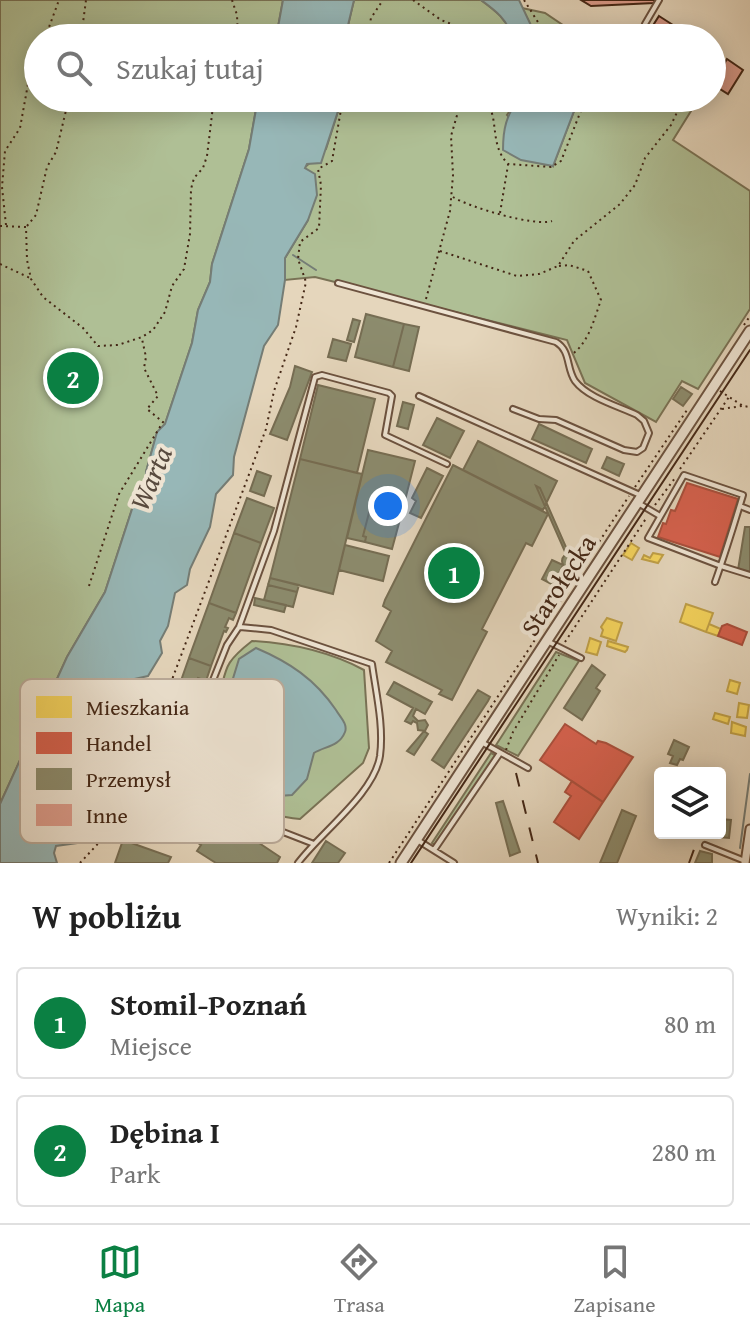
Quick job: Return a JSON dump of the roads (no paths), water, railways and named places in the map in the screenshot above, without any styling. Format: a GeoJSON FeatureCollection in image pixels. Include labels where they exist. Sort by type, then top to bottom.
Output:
{"type":"FeatureCollection","features":[{"type":"Feature","properties":{"kind":"street","name":"Starołęcka"},"geometry":{"type":"LineString","coordinates":[[401,863],[640,500],[747,328]]}},
{"type":"Feature","properties":{"kind":"street"},"geometry":{"type":"LineString","coordinates":[[745,862],[750,829]]}},
{"type":"Feature","properties":{"kind":"lane"},"geometry":{"type":"LineString","coordinates":[[645,24],[659,0]]}},
{"type":"Feature","properties":{"kind":"lane"},"geometry":{"type":"LineString","coordinates":[[338,283],[556,342],[563,346],[576,382],[587,392],[644,421],[649,433],[643,448],[637,452],[624,450],[556,420],[539,419],[513,409]]}},
{"type":"Feature","properties":{"kind":"lane"},"geometry":{"type":"LineString","coordinates":[[213,679],[227,645],[239,627],[274,531],[315,377],[322,375],[389,393],[392,396],[385,435],[447,464]]}},
{"type":"Feature","properties":{"kind":"lane"},"geometry":{"type":"LineString","coordinates":[[419,396],[632,491],[660,516]]}},
{"type":"Feature","properties":{"kind":"lane"},"geometry":{"type":"LineString","coordinates":[[715,582],[721,566],[743,495],[684,475],[648,538],[721,566],[750,575]]}},
{"type":"Feature","properties":{"kind":"lane"},"geometry":{"type":"LineString","coordinates":[[740,506],[750,510]]}},
{"type":"Feature","properties":{"kind":"lane"},"geometry":{"type":"LineString","coordinates":[[239,627],[271,630],[372,664],[380,724],[380,758],[354,803],[298,863]]}},
{"type":"Feature","properties":{"kind":"lane"},"geometry":{"type":"LineString","coordinates":[[547,641],[581,658]]}},
{"type":"Feature","properties":{"kind":"lane"},"geometry":{"type":"LineString","coordinates":[[481,742],[528,768]]}},
{"type":"Feature","properties":{"kind":"lane"},"geometry":{"type":"LineString","coordinates":[[434,850],[502,754]]}},
{"type":"Feature","properties":{"kind":"lane"},"geometry":{"type":"LineString","coordinates":[[284,832],[314,844]]}},
{"type":"Feature","properties":{"kind":"lane"},"geometry":{"type":"LineString","coordinates":[[417,839],[454,863]]}},
{"type":"Feature","properties":{"kind":"lane"},"geometry":{"type":"LineString","coordinates":[[705,845],[745,862]]}},
{"type":"Feature","properties":{"kind":"water"},"geometry":{"type":"Polygon","coordinates":[[[283,0],[354,0],[348,24],[279,24],[283,0]]]}},
{"type":"Feature","properties":{"kind":"water"},"geometry":{"type":"Polygon","coordinates":[[[481,0],[519,0],[530,24],[506,24],[481,0]]]}},
{"type":"Feature","properties":{"kind":"water","name":"Warta"},"geometry":{"type":"Polygon","coordinates":[[[256,112],[338,112],[321,163],[307,164],[305,168],[315,174],[317,195],[308,220],[285,258],[278,325],[264,346],[234,457],[233,475],[216,494],[210,527],[190,569],[187,585],[175,593],[168,626],[160,641],[162,653],[148,676],[134,679],[57,679],[105,592],[134,503],[146,487],[146,472],[157,432],[165,424],[192,343],[198,310],[210,282],[212,264],[249,149],[256,112]]]}},
{"type":"Feature","properties":{"kind":"water"},"geometry":{"type":"Polygon","coordinates":[[[511,112],[574,112],[553,166],[521,160],[503,150],[511,112]]]}},
{"type":"Feature","properties":{"kind":"water"},"geometry":{"type":"Polygon","coordinates":[[[256,648],[279,659],[310,680],[328,699],[345,726],[339,741],[314,753],[307,779],[292,795],[284,796],[284,679],[233,679],[239,659],[256,648]]]}},
{"type":"Feature","properties":{"kind":"water"},"geometry":{"type":"Polygon","coordinates":[[[20,760],[20,843],[77,843],[56,846],[54,853],[57,863],[0,863],[0,804],[20,760]]]}},
{"type":"Feature","properties":{"kind":"waterway"},"geometry":{"type":"LineString","coordinates":[[293,255],[316,270]]}},
{"type":"Feature","properties":{"kind":"waterway"},"geometry":{"type":"LineString","coordinates":[[740,848],[750,774]]}},
{"type":"Feature","properties":{"kind":"tram line"},"geometry":{"type":"LineString","coordinates":[[411,863],[750,350]]}},
{"type":"Feature","properties":{"kind":"railway"},"geometry":{"type":"LineString","coordinates":[[516,773],[538,863]]}},
{"type":"Feature","properties":{"kind":"railway"},"geometry":{"type":"LineString","coordinates":[[689,863],[698,839]]}},
{"type":"Feature","properties":{"kind":"place","name":"Dębina I"},"geometry":{"type":"Point","coordinates":[73,378]}},
{"type":"Feature","properties":{"kind":"place","name":"Stomil-Poznań"},"geometry":{"type":"Point","coordinates":[454,573]}}]}
